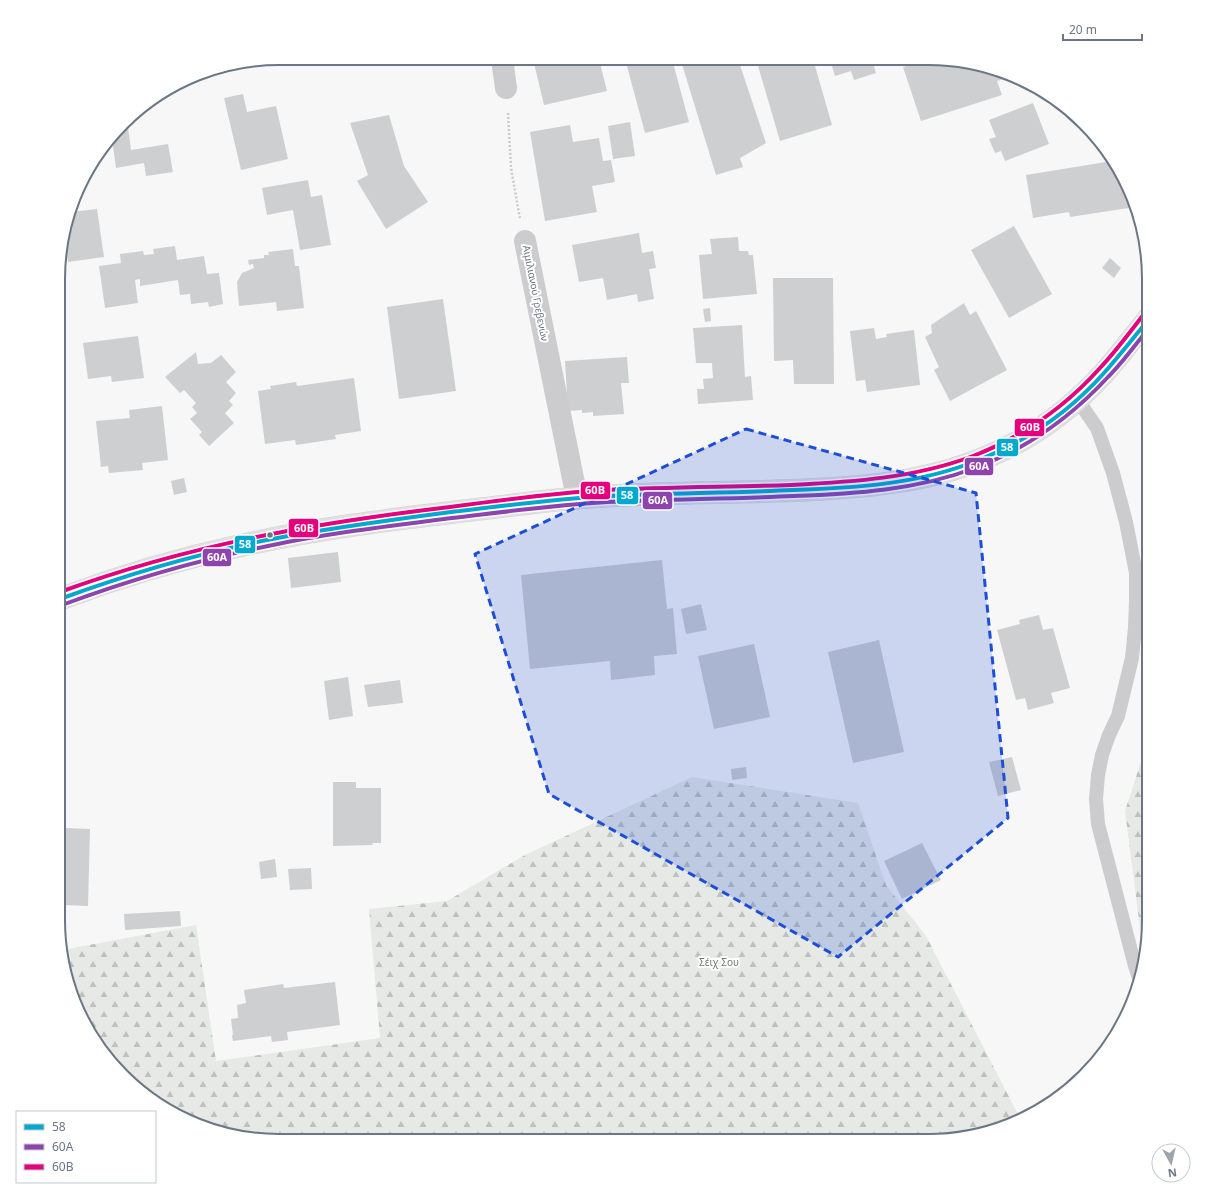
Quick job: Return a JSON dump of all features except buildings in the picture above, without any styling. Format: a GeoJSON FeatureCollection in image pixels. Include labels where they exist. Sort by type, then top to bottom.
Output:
{"type":"FeatureCollection","features":[{"type":"Feature","properties":{"kind":"main road"},"geometry":{"type":"LineString","coordinates":[[65,596],[156,567],[242,545],[387,520],[577,498],[644,494],[831,489],[906,481],[959,467],[998,452],[1029,436],[1077,399],[1104,373],[1142,326]]}},
{"type":"Feature","properties":{"kind":"street"},"geometry":{"type":"LineString","coordinates":[[503,65],[506,88]]}},
{"type":"Feature","properties":{"kind":"street","name":"Αιμιλιανού Γρεβενών"},"geometry":{"type":"LineString","coordinates":[[525,241],[577,498]]}},
{"type":"Feature","properties":{"kind":"lane"},"geometry":{"type":"LineString","coordinates":[[1077,399],[1097,428],[1113,473],[1126,522],[1136,573],[1136,601],[1132,658],[1118,716],[1102,755],[1098,775],[1096,799],[1098,824],[1136,971]]}},
{"type":"Feature","properties":{"kind":"path","name":"Αιμιλιανού Γρεβενών"},"geometry":{"type":"LineString","coordinates":[[506,88],[511,168],[517,208],[525,241]]}},
{"type":"Feature","properties":{"kind":"highlighted area"},"geometry":{"type":"Polygon","coordinates":[[[746,429],[976,493],[1008,818],[838,957],[549,794],[475,554],[746,429]]]}},
{"type":"Feature","properties":{"kind":"green space"},"geometry":{"type":"Polygon","coordinates":[[[1142,759],[1141,938],[1125,811],[1142,759]]]}},
{"type":"Feature","properties":{"kind":"green space","name":"Σέιχ Σου"},"geometry":{"type":"Polygon","coordinates":[[[692,777],[858,803],[886,885],[926,936],[1018,1114],[984,1127],[942,1134],[265,1134],[237,1130],[210,1123],[184,1112],[160,1098],[138,1081],[118,1061],[101,1039],[81,1002],[72,976],[67,949],[196,925],[216,1061],[380,1038],[369,909],[447,901],[525,855],[692,777]]]}},
{"type":"Feature","properties":{"kind":"transit line","name":"60Β"},"geometry":{"type":"LineString","coordinates":[[65,590],[156,561],[204,549],[252,538],[350,520],[399,513],[586,491],[814,484],[883,478],[929,469],[973,456],[1009,440],[1042,420],[1087,382],[1112,355],[1142,317]]}},
{"type":"Feature","properties":{"kind":"transit line","name":"58"},"geometry":{"type":"LineString","coordinates":[[65,597],[111,581],[189,558],[290,536],[382,521],[568,499],[630,495],[840,488],[909,480],[932,475],[976,461],[1012,445],[1046,424],[1076,401],[1091,387],[1142,327]]}},
{"type":"Feature","properties":{"kind":"transit line","name":"60Α"},"geometry":{"type":"LineString","coordinates":[[65,604],[138,579],[190,564],[291,541],[360,530],[568,505],[630,501],[839,494],[885,490],[931,481],[975,468],[994,460],[1047,430],[1094,392],[1119,365],[1142,337]]}}]}
